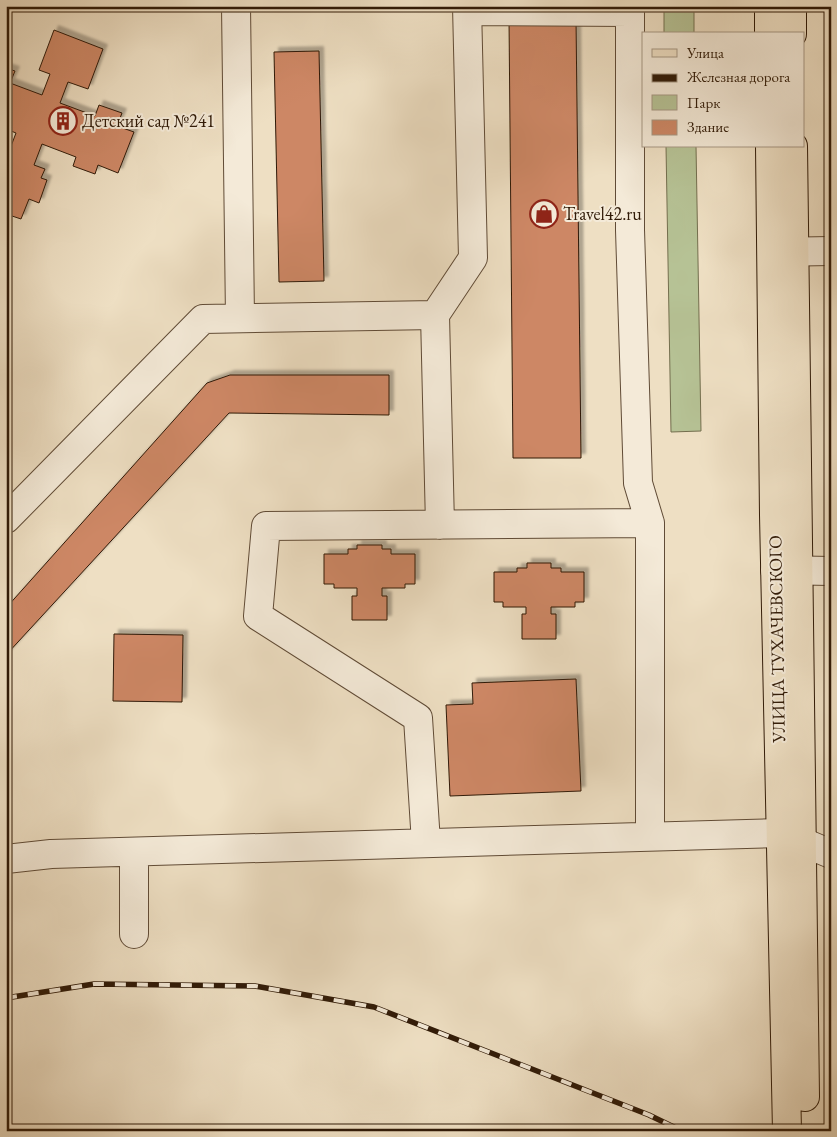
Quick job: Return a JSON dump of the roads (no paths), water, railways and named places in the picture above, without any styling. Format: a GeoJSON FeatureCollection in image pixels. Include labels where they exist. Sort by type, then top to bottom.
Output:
{"type":"FeatureCollection","features":[{"type":"Feature","properties":{"kind":"main road"},"geometry":{"type":"LineString","coordinates":[[769,6],[769,32]]}},
{"type":"Feature","properties":{"kind":"main road"},"geometry":{"type":"LineString","coordinates":[[792,6],[792,32]]}},
{"type":"Feature","properties":{"kind":"main road","name":"УЛИЦА ТУХАЧЕВСКОГО"},"geometry":{"type":"LineString","coordinates":[[770,148],[783,252]]}},
{"type":"Feature","properties":{"kind":"main road","name":"УЛИЦА ТУХАЧЕВСКОГО"},"geometry":{"type":"LineString","coordinates":[[787,1131],[791,837],[783,252],[793,148]]}},
{"type":"Feature","properties":{"kind":"main road","name":"УЛИЦА ТУХАЧЕВСКОГО"},"geometry":{"type":"LineString","coordinates":[[791,837],[806,1131]]}},
{"type":"Feature","properties":{"kind":"street"},"geometry":{"type":"LineString","coordinates":[[236,6],[240,318]]}},
{"type":"Feature","properties":{"kind":"street"},"geometry":{"type":"LineString","coordinates":[[440,525],[435,315],[473,258],[468,8],[630,9],[630,230],[638,482],[650,522],[650,836]]}},
{"type":"Feature","properties":{"kind":"street"},"geometry":{"type":"LineString","coordinates":[[783,252],[831,251]]}},
{"type":"Feature","properties":{"kind":"street"},"geometry":{"type":"LineString","coordinates":[[6,519],[203,319],[435,315]]}},
{"type":"Feature","properties":{"kind":"street"},"geometry":{"type":"LineString","coordinates":[[426,843],[418,718],[258,616],[266,526],[650,522]]}},
{"type":"Feature","properties":{"kind":"street"},"geometry":{"type":"LineString","coordinates":[[787,570],[831,570]]}},
{"type":"Feature","properties":{"kind":"street"},"geometry":{"type":"LineString","coordinates":[[6,859],[51,854],[650,836],[791,837],[831,854]]}},
{"type":"Feature","properties":{"kind":"street"},"geometry":{"type":"LineString","coordinates":[[134,852],[134,934]]}},
{"type":"Feature","properties":{"kind":"railway"},"geometry":{"type":"LineString","coordinates":[[6,998],[94,984],[255,986],[374,1007],[649,1115],[682,1131]]}},
{"type":"Feature","properties":{"kind":"place","name":"Детский сад №241"},"geometry":{"type":"Point","coordinates":[63,121]}},
{"type":"Feature","properties":{"kind":"place","name":"Travel42.ru"},"geometry":{"type":"Point","coordinates":[544,214]}}]}
